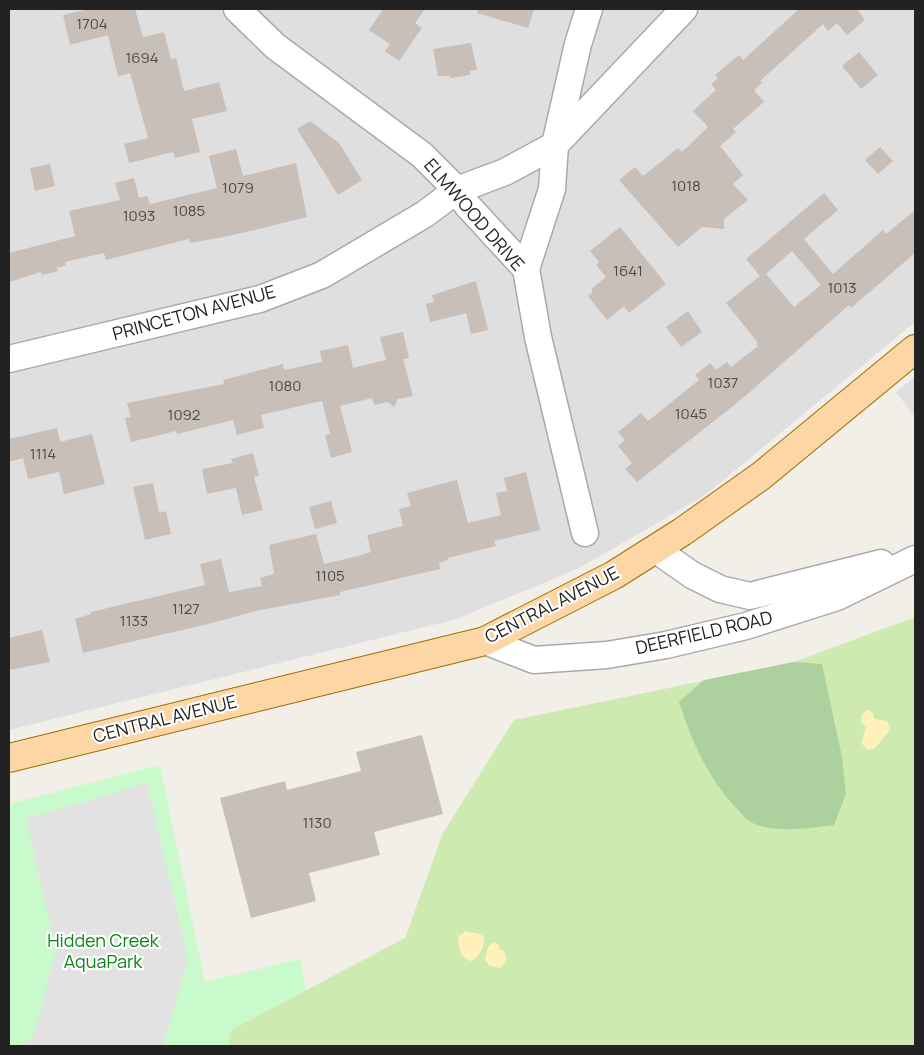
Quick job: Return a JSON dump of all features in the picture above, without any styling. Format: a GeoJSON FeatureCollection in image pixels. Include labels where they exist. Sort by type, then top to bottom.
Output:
{"type":"FeatureCollection","features":[{"type":"Feature","properties":{"kind":"main road","name":"CENTRAL AVENUE"},"geometry":{"type":"LineString","coordinates":[[9,758],[485,641],[614,575],[682,532],[761,476],[915,348]]}},
{"type":"Feature","properties":{"kind":"street","name":"ELMWOOD DRIVE"},"geometry":{"type":"LineString","coordinates":[[237,9],[275,46],[422,156],[457,190],[467,205],[526,269],[538,337],[585,533]]}},
{"type":"Feature","properties":{"kind":"street"},"geometry":{"type":"LineString","coordinates":[[526,269],[552,189],[556,145],[578,44],[590,9]]}},
{"type":"Feature","properties":{"kind":"street","name":"PRINCETON AVENUE"},"geometry":{"type":"LineString","coordinates":[[9,359],[260,299],[322,275],[425,214],[457,190],[505,172],[556,145],[684,9]]}},
{"type":"Feature","properties":{"kind":"street","name":"DEERFIELD ROAD"},"geometry":{"type":"LineString","coordinates":[[655,549],[692,575],[720,589],[750,596],[915,554]]}},
{"type":"Feature","properties":{"kind":"street","name":"DEERFIELD ROAD"},"geometry":{"type":"LineString","coordinates":[[485,641],[534,660],[607,655],[666,645],[746,626],[837,597],[915,559]]}},
{"type":"Feature","properties":{"kind":"shaded area"},"geometry":{"type":"Polygon","coordinates":[[[9,9],[915,9],[915,322],[704,496],[579,568],[457,619],[9,730],[9,9]]]}},
{"type":"Feature","properties":{"kind":"shaded area"},"geometry":{"type":"Polygon","coordinates":[[[915,376],[915,417],[896,392],[915,376]]]}},
{"type":"Feature","properties":{"kind":"shaded area","name":"Hidden Creek AquaPark"},"geometry":{"type":"Polygon","coordinates":[[[147,783],[188,959],[163,1046],[23,1046],[33,1037],[56,950],[26,819],[147,783]]]}},
{"type":"Feature","properties":{"kind":"green space"},"geometry":{"type":"Polygon","coordinates":[[[915,617],[915,1046],[228,1046],[231,1030],[405,938],[443,833],[514,720],[794,662],[915,617]]]}},
{"type":"Feature","properties":{"kind":"green space"},"geometry":{"type":"Polygon","coordinates":[[[794,662],[822,664],[842,757],[846,794],[834,825],[791,829],[769,828],[759,826],[748,820],[720,788],[696,747],[679,702],[704,680],[794,662]]]}},
{"type":"Feature","properties":{"kind":"green space","name":"Hidden Creek AquaPark"},"geometry":{"type":"Polygon","coordinates":[[[160,765],[205,982],[300,959],[306,990],[231,1030],[228,1046],[9,1046],[9,804],[160,765]]]}},
{"type":"Feature","properties":{"kind":"sand"},"geometry":{"type":"Polygon","coordinates":[[[867,710],[872,712],[875,719],[887,721],[890,730],[875,748],[868,750],[861,743],[866,728],[861,722],[862,714],[867,710]]]}},
{"type":"Feature","properties":{"kind":"sand"},"geometry":{"type":"Polygon","coordinates":[[[464,931],[481,934],[484,939],[479,955],[471,961],[461,954],[459,948],[458,936],[463,934],[464,931]]]}},
{"type":"Feature","properties":{"kind":"sand"},"geometry":{"type":"Polygon","coordinates":[[[493,942],[499,945],[500,950],[504,951],[507,958],[501,968],[490,966],[485,960],[488,947],[493,942]]]}},
{"type":"Feature","properties":{"kind":"building"},"geometry":{"type":"Polygon","coordinates":[[[89,9],[135,9],[143,37],[164,32],[171,59],[176,58],[184,91],[219,82],[227,111],[192,119],[200,152],[175,158],[173,152],[129,163],[124,144],[148,138],[130,73],[118,76],[108,35],[70,45],[63,15],[89,9]]]}},
{"type":"Feature","properties":{"kind":"building"},"geometry":{"type":"Polygon","coordinates":[[[383,9],[425,9],[415,23],[422,28],[399,61],[385,51],[390,44],[369,30],[383,9]]]}},
{"type":"Feature","properties":{"kind":"building"},"geometry":{"type":"Polygon","coordinates":[[[478,9],[534,9],[528,28],[477,13],[478,9]]]}},
{"type":"Feature","properties":{"kind":"building"},"geometry":{"type":"Polygon","coordinates":[[[799,9],[857,9],[865,20],[847,35],[837,23],[828,31],[823,24],[760,81],[762,83],[754,90],[764,102],[733,129],[736,132],[720,146],[743,175],[733,184],[748,200],[724,219],[724,229],[702,227],[678,247],[619,180],[635,167],[643,176],[678,148],[682,152],[708,127],[693,111],[716,90],[711,84],[718,78],[715,75],[739,55],[743,60],[799,9]]]}},
{"type":"Feature","properties":{"kind":"building"},"geometry":{"type":"Polygon","coordinates":[[[471,43],[477,70],[470,71],[470,75],[450,78],[450,76],[438,76],[433,49],[471,43]]]}},
{"type":"Feature","properties":{"kind":"building"},"geometry":{"type":"Polygon","coordinates":[[[859,52],[878,75],[861,89],[842,66],[859,52]]]}},
{"type":"Feature","properties":{"kind":"building"},"geometry":{"type":"Polygon","coordinates":[[[310,121],[339,143],[362,180],[338,195],[297,129],[310,121]]]}},
{"type":"Feature","properties":{"kind":"building"},"geometry":{"type":"Polygon","coordinates":[[[880,147],[893,161],[878,174],[865,160],[880,147]]]}},
{"type":"Feature","properties":{"kind":"building"},"geometry":{"type":"Polygon","coordinates":[[[236,149],[243,176],[296,163],[307,217],[229,236],[190,243],[189,239],[106,260],[104,253],[65,262],[66,265],[57,268],[58,271],[42,275],[41,272],[9,282],[9,253],[75,236],[69,211],[120,200],[115,183],[134,178],[139,198],[147,196],[150,204],[217,188],[209,156],[236,149]]]}},
{"type":"Feature","properties":{"kind":"building"},"geometry":{"type":"Polygon","coordinates":[[[50,164],[55,186],[35,191],[30,168],[50,164]]]}},
{"type":"Feature","properties":{"kind":"building"},"geometry":{"type":"Polygon","coordinates":[[[824,193],[838,210],[804,239],[833,274],[883,230],[886,234],[915,210],[915,253],[851,308],[849,305],[743,398],[637,482],[625,469],[632,463],[618,446],[625,440],[618,432],[641,413],[648,421],[699,380],[695,375],[710,363],[716,370],[727,362],[731,367],[758,346],[756,344],[758,343],[726,303],[760,276],[746,259],[824,193]],[[792,251],[766,274],[794,307],[821,285],[792,251]]]}},
{"type":"Feature","properties":{"kind":"building"},"geometry":{"type":"Polygon","coordinates":[[[620,227],[666,284],[629,313],[624,306],[607,320],[588,296],[593,292],[591,289],[606,277],[596,265],[599,262],[590,251],[620,227]]]}},
{"type":"Feature","properties":{"kind":"building"},"geometry":{"type":"Polygon","coordinates":[[[476,281],[488,330],[471,334],[466,313],[430,322],[426,304],[434,302],[432,295],[476,281]]]}},
{"type":"Feature","properties":{"kind":"building"},"geometry":{"type":"Polygon","coordinates":[[[688,311],[702,332],[681,347],[666,327],[688,311]]]}},
{"type":"Feature","properties":{"kind":"building"},"geometry":{"type":"Polygon","coordinates":[[[403,332],[409,358],[403,359],[413,396],[398,399],[394,407],[388,402],[374,405],[372,398],[340,406],[352,452],[331,458],[325,435],[330,434],[322,401],[261,415],[264,428],[237,435],[233,420],[177,434],[176,431],[131,442],[125,418],[131,417],[127,403],[224,384],[223,380],[283,364],[284,370],[322,362],[320,351],[348,345],[353,368],[386,360],[380,337],[403,332]]]}},
{"type":"Feature","properties":{"kind":"building"},"geometry":{"type":"Polygon","coordinates":[[[57,428],[60,442],[92,434],[105,484],[64,494],[59,472],[28,479],[23,458],[9,462],[9,439],[57,428]]]}},
{"type":"Feature","properties":{"kind":"building"},"geometry":{"type":"Polygon","coordinates":[[[253,453],[259,476],[254,477],[263,510],[242,515],[236,488],[207,494],[202,469],[233,463],[231,459],[253,453]]]}},
{"type":"Feature","properties":{"kind":"building"},"geometry":{"type":"Polygon","coordinates":[[[526,472],[540,530],[494,541],[496,546],[448,558],[448,560],[439,563],[440,569],[340,592],[340,595],[256,611],[83,653],[75,619],[91,614],[91,612],[205,585],[200,564],[221,559],[229,592],[262,586],[260,578],[274,574],[269,545],[316,534],[324,564],[358,556],[371,552],[367,535],[403,526],[399,509],[411,506],[407,493],[457,480],[468,523],[501,515],[496,493],[507,491],[504,478],[526,472]]]}},
{"type":"Feature","properties":{"kind":"building"},"geometry":{"type":"Polygon","coordinates":[[[153,483],[159,513],[166,511],[171,534],[145,540],[133,487],[153,483]]]}},
{"type":"Feature","properties":{"kind":"building"},"geometry":{"type":"Polygon","coordinates":[[[331,501],[337,523],[315,529],[309,507],[331,501]]]}},
{"type":"Feature","properties":{"kind":"building"},"geometry":{"type":"Polygon","coordinates":[[[42,630],[50,662],[9,670],[9,638],[42,630]]]}},
{"type":"Feature","properties":{"kind":"building"},"geometry":{"type":"Polygon","coordinates":[[[422,735],[443,814],[374,832],[380,855],[309,873],[316,901],[251,918],[220,798],[285,781],[287,790],[361,771],[356,752],[422,735]]]}}]}
